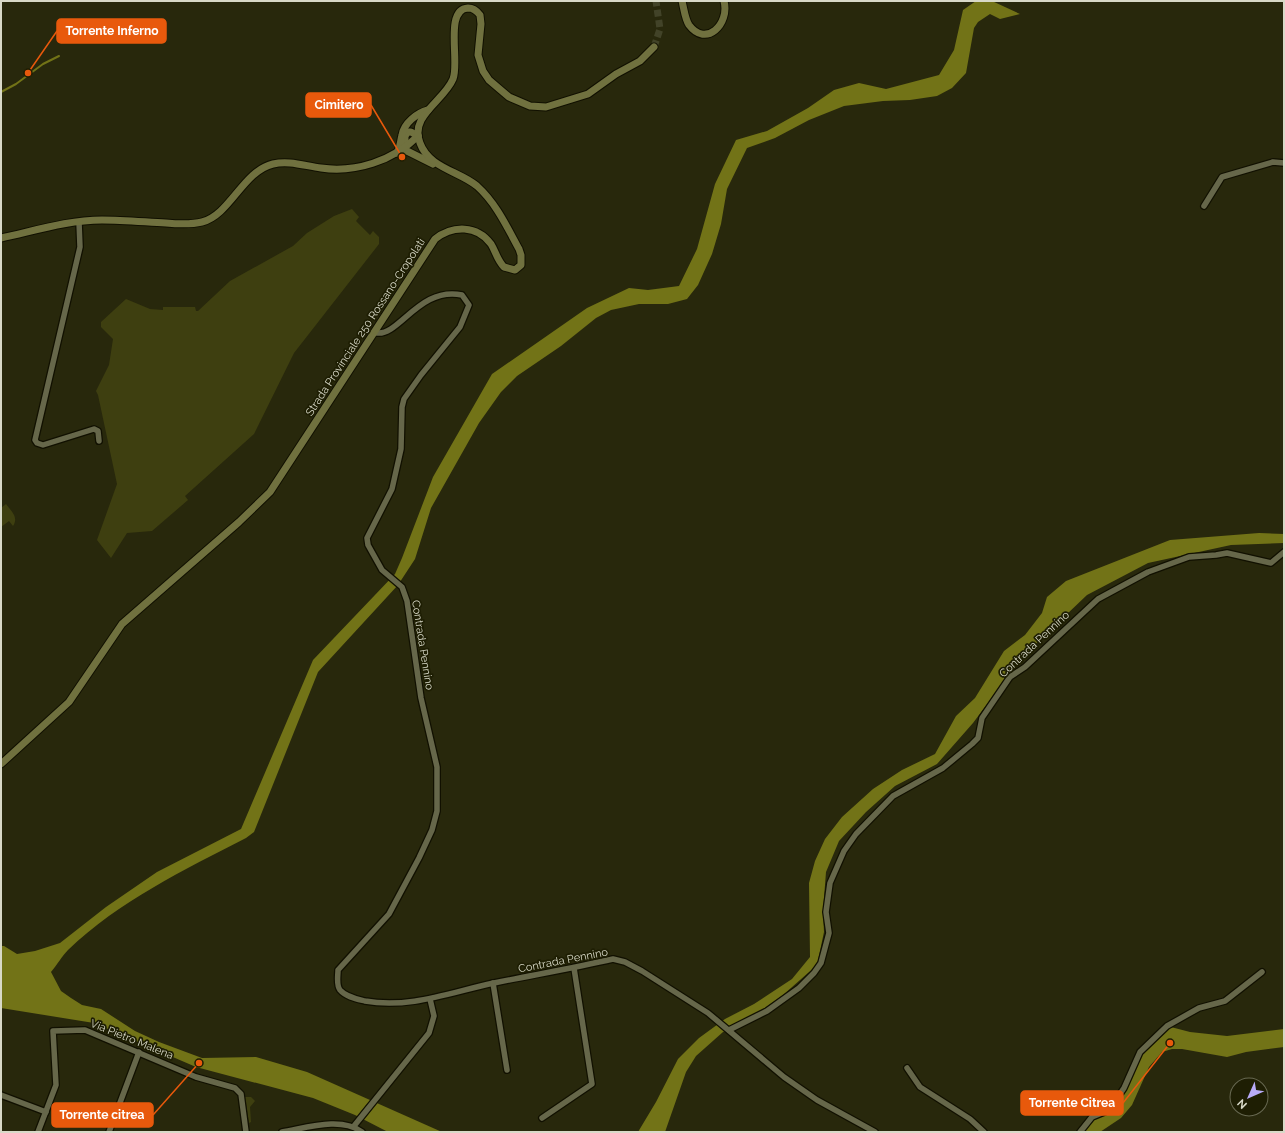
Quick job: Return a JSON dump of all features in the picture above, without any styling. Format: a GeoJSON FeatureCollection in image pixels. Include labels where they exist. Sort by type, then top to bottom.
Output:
{"type":"FeatureCollection","features":[{"type":"Feature","properties":{"kind":"main road"},"geometry":{"type":"LineString","coordinates":[[682,1],[690,26],[697,32],[706,33],[716,30],[722,24],[726,12],[724,1]]}},
{"type":"Feature","properties":{"kind":"main road"},"geometry":{"type":"LineString","coordinates":[[1,238],[79,222],[103,220],[186,224],[203,222],[214,216],[250,178],[266,166],[286,162],[321,168],[344,169],[371,163],[408,149],[418,136],[421,121],[446,91],[454,76],[456,58],[454,22],[458,13],[464,9],[475,10],[480,15],[482,24],[478,55],[480,66],[485,75],[509,97],[530,106],[546,106],[588,94],[616,74],[640,61],[654,47]]}},
{"type":"Feature","properties":{"kind":"main road"},"geometry":{"type":"LineString","coordinates":[[397,154],[402,144],[403,135],[418,114],[429,110]]}},
{"type":"Feature","properties":{"kind":"main road"},"geometry":{"type":"LineString","coordinates":[[403,135],[410,132],[418,136]]}},
{"type":"Feature","properties":{"kind":"main road"},"geometry":{"type":"LineString","coordinates":[[403,135],[408,149],[441,166]]}},
{"type":"Feature","properties":{"kind":"main road","name":"Strada Provinciale 250 Rossano-Cropolati"},"geometry":{"type":"LineString","coordinates":[[1,764],[69,702],[81,687],[110,640],[122,624],[235,526],[270,492],[435,239],[452,229],[470,230],[482,235],[491,244],[504,266],[515,270],[521,265],[521,255],[489,199],[472,183],[441,166],[426,154],[421,146],[418,136]]}},
{"type":"Feature","properties":{"kind":"street"},"geometry":{"type":"LineString","coordinates":[[1204,206],[1222,177],[1273,162],[1284,163]]}},
{"type":"Feature","properties":{"kind":"street"},"geometry":{"type":"LineString","coordinates":[[79,222],[80,247],[34,437],[37,443],[43,445],[94,429],[98,431],[99,441]]}},
{"type":"Feature","properties":{"kind":"street","name":"Contrada Pennino"},"geometry":{"type":"LineString","coordinates":[[377,333],[389,332],[413,310],[445,294],[462,295],[469,305],[460,327],[408,392],[402,407],[401,449],[392,490],[367,538],[368,545],[382,570],[400,585],[408,601],[421,698],[437,767],[437,811],[432,830],[419,858],[389,914],[343,962],[338,970],[337,980],[340,991],[357,999],[386,1004],[430,999],[493,983],[613,959],[625,962],[642,971],[719,1022],[784,1077],[817,1100],[875,1132]]}},
{"type":"Feature","properties":{"kind":"street","name":"Contrada Pennino"},"geometry":{"type":"LineString","coordinates":[[729,1030],[767,1011],[799,988],[814,974],[821,963],[829,933],[826,912],[830,883],[844,851],[856,834],[893,796],[943,768],[972,744],[978,738],[982,718],[1010,677],[1025,667],[1098,599],[1148,572],[1190,557],[1216,556],[1227,552],[1271,562],[1284,552]]}},
{"type":"Feature","properties":{"kind":"street"},"geometry":{"type":"LineString","coordinates":[[542,1118],[592,1084],[574,968]]}},
{"type":"Feature","properties":{"kind":"street"},"geometry":{"type":"LineString","coordinates":[[1080,1132],[1092,1117],[1109,1110],[1124,1088],[1140,1052],[1167,1026],[1199,1008],[1225,1001],[1262,972]]}},
{"type":"Feature","properties":{"kind":"street"},"geometry":{"type":"LineString","coordinates":[[493,983],[507,1070]]}},
{"type":"Feature","properties":{"kind":"street"},"geometry":{"type":"LineString","coordinates":[[354,1126],[429,1034],[434,1016],[430,999]]}},
{"type":"Feature","properties":{"kind":"street","name":"Via Pietro Malena"},"geometry":{"type":"LineString","coordinates":[[38,1132],[56,1085],[53,1031],[85,1030],[196,1077],[235,1088],[241,1094],[246,1132]]}},
{"type":"Feature","properties":{"kind":"street"},"geometry":{"type":"LineString","coordinates":[[109,1132],[139,1052]]}},
{"type":"Feature","properties":{"kind":"street"},"geometry":{"type":"LineString","coordinates":[[907,1068],[920,1087],[970,1118],[984,1132]]}},
{"type":"Feature","properties":{"kind":"street"},"geometry":{"type":"LineString","coordinates":[[1,1096],[46,1112]]}},
{"type":"Feature","properties":{"kind":"street"},"geometry":{"type":"LineString","coordinates":[[282,1132],[344,1124],[354,1126],[362,1132]]}},
{"type":"Feature","properties":{"kind":"shaded area"},"geometry":{"type":"Polygon","coordinates":[[[976,1],[992,1],[1020,14],[1000,19],[990,14],[978,22],[974,28],[966,73],[952,88],[937,96],[844,106],[809,120],[775,138],[747,148],[727,189],[721,224],[712,254],[698,285],[687,299],[668,304],[639,304],[611,310],[596,318],[561,346],[517,376],[501,392],[479,423],[431,508],[415,559],[398,585],[318,672],[254,832],[246,838],[199,862],[130,901],[88,932],[68,950],[51,972],[61,991],[71,998],[82,1005],[101,1009],[135,1031],[159,1042],[202,1058],[256,1057],[307,1072],[442,1132],[388,1132],[355,1115],[313,1098],[196,1067],[94,1023],[1,1008],[1,946],[4,946],[17,954],[35,951],[60,943],[106,907],[157,872],[241,829],[313,660],[395,574],[433,477],[492,374],[587,308],[629,288],[648,290],[679,286],[697,249],[715,184],[736,140],[767,131],[808,108],[834,90],[859,83],[886,89],[939,75],[954,50],[963,10],[976,1]]]}},
{"type":"Feature","properties":{"kind":"shaded area"},"geometry":{"type":"Polygon","coordinates":[[[352,209],[359,217],[356,221],[370,235],[373,231],[379,237],[379,244],[294,353],[254,434],[185,496],[188,500],[152,531],[127,533],[111,558],[97,540],[117,484],[96,391],[109,365],[113,339],[101,327],[101,322],[126,299],[150,309],[163,310],[163,307],[195,307],[196,311],[198,311],[230,281],[293,246],[307,233],[334,216],[352,209]]]}},
{"type":"Feature","properties":{"kind":"shaded area"},"geometry":{"type":"Polygon","coordinates":[[[6,504],[14,514],[15,523],[13,526],[9,521],[1,527],[1,508],[6,504]]]}},
{"type":"Feature","properties":{"kind":"shaded area"},"geometry":{"type":"Polygon","coordinates":[[[1259,533],[1284,534],[1284,543],[1231,545],[1148,563],[1087,595],[1023,656],[973,723],[937,764],[895,786],[866,812],[839,841],[826,872],[823,911],[824,932],[817,965],[783,995],[762,1010],[723,1032],[696,1056],[686,1072],[665,1132],[638,1132],[656,1102],[678,1059],[699,1038],[725,1019],[754,1004],[792,979],[810,957],[809,883],[815,861],[825,839],[842,817],[873,789],[902,770],[935,754],[956,716],[975,698],[1004,651],[1025,635],[1042,613],[1047,597],[1066,581],[1170,540],[1259,533]]]}},
{"type":"Feature","properties":{"kind":"shaded area"},"geometry":{"type":"Polygon","coordinates":[[[1167,1026],[1190,1032],[1227,1036],[1284,1029],[1284,1047],[1246,1052],[1227,1057],[1182,1049],[1172,1049],[1162,1052],[1149,1067],[1132,1105],[1121,1118],[1100,1132],[1080,1132],[1092,1117],[1109,1110],[1124,1088],[1140,1052],[1167,1026]]]}},
{"type":"Feature","properties":{"kind":"shaded area"},"geometry":{"type":"Polygon","coordinates":[[[245,1097],[251,1097],[255,1101],[250,1107],[251,1122],[249,1123],[245,1097]]]}},
{"type":"Feature","properties":{"kind":"waterway"},"geometry":{"type":"LineString","coordinates":[[1,92],[16,84],[43,64],[59,56]]}},
{"type":"Feature","properties":{"kind":"tunnel"},"geometry":{"type":"LineString","coordinates":[[654,47],[660,29],[656,1]]}},
{"type":"Feature","properties":{"kind":"place","name":"Torrente Inferno"},"geometry":{"type":"Point","coordinates":[28,73]}},
{"type":"Feature","properties":{"kind":"place","name":"Cimitero"},"geometry":{"type":"Point","coordinates":[402,157]}},
{"type":"Feature","properties":{"kind":"place","name":"Torrente Citrea"},"geometry":{"type":"Point","coordinates":[1170,1043]}},
{"type":"Feature","properties":{"kind":"place","name":"Torrente citrea"},"geometry":{"type":"Point","coordinates":[199,1063]}}]}
